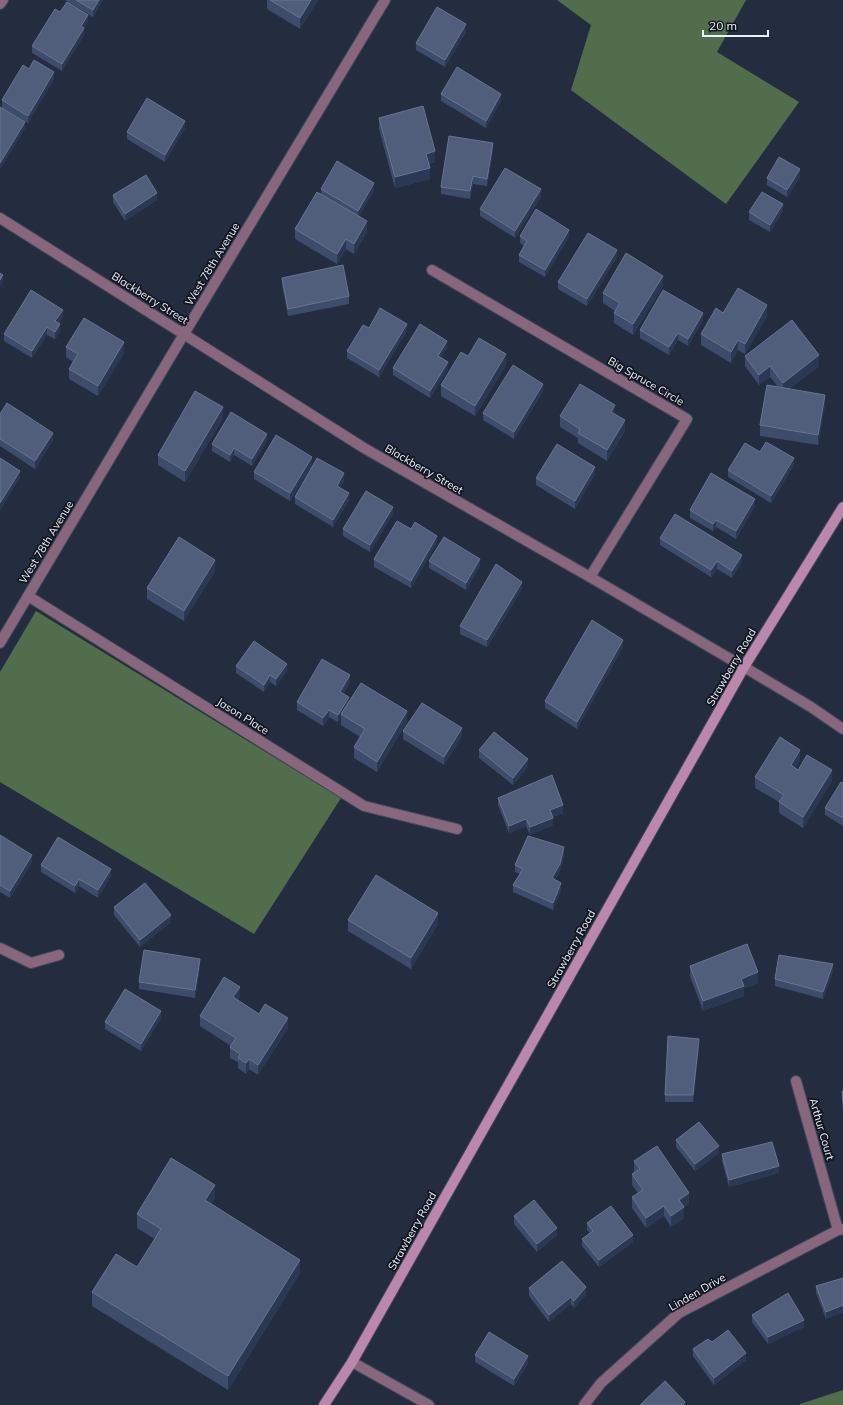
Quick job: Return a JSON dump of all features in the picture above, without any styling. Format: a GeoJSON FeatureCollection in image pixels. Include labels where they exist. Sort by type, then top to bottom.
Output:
{"type":"FeatureCollection","features":[{"type":"Feature","properties":{"kind":"street"},"geometry":{"type":"LineString","coordinates":[[0,4],[3,0]]}},
{"type":"Feature","properties":{"kind":"street","name":"West 78th Avenue"},"geometry":{"type":"LineString","coordinates":[[0,644],[384,0]]}},
{"type":"Feature","properties":{"kind":"street","name":"Blackberry Street"},"geometry":{"type":"LineString","coordinates":[[0,218],[364,448],[744,667],[811,707],[843,729]]}},
{"type":"Feature","properties":{"kind":"street","name":"Big Spruce Circle"},"geometry":{"type":"LineString","coordinates":[[432,270],[687,419],[590,577]]}},
{"type":"Feature","properties":{"kind":"street","name":"Strawberry Road"},"geometry":{"type":"LineString","coordinates":[[324,1405],[352,1362],[744,667],[843,507]]}},
{"type":"Feature","properties":{"kind":"street","name":"Jason Place"},"geometry":{"type":"LineString","coordinates":[[28,596],[364,806],[457,829]]}},
{"type":"Feature","properties":{"kind":"street"},"geometry":{"type":"LineString","coordinates":[[0,948],[31,963],[59,955]]}},
{"type":"Feature","properties":{"kind":"street","name":"Arthur Court"},"geometry":{"type":"LineString","coordinates":[[796,1081],[840,1230]]}},
{"type":"Feature","properties":{"kind":"street","name":"Linden Drive"},"geometry":{"type":"LineString","coordinates":[[584,1405],[602,1383],[679,1313],[840,1230]]}},
{"type":"Feature","properties":{"kind":"street"},"geometry":{"type":"LineString","coordinates":[[352,1362],[429,1405]]}},
{"type":"Feature","properties":{"kind":"green space"},"geometry":{"type":"Polygon","coordinates":[[[557,0],[746,0],[717,52],[799,102],[726,204],[571,90],[591,25],[557,0]]]}},
{"type":"Feature","properties":{"kind":"green space"},"geometry":{"type":"Polygon","coordinates":[[[36,611],[341,798],[254,934],[0,782],[0,672],[36,611]]]}},
{"type":"Feature","properties":{"kind":"green space"},"geometry":{"type":"Polygon","coordinates":[[[843,1390],[843,1405],[799,1405],[800,1404],[843,1390]]]}},
{"type":"Feature","properties":{"kind":"building"},"geometry":{"type":"Polygon","coordinates":[[[76,0],[99,0],[93,10],[76,0]]]}},
{"type":"Feature","properties":{"kind":"building"},"geometry":{"type":"Polygon","coordinates":[[[270,0],[311,0],[300,18],[270,0]]]}},
{"type":"Feature","properties":{"kind":"building"},"geometry":{"type":"Polygon","coordinates":[[[67,2],[88,15],[81,26],[84,28],[62,64],[32,46],[55,9],[60,12],[67,2]]]}},
{"type":"Feature","properties":{"kind":"building"},"geometry":{"type":"Polygon","coordinates":[[[437,7],[466,24],[445,60],[416,43],[437,7]]]}},
{"type":"Feature","properties":{"kind":"building"},"geometry":{"type":"Polygon","coordinates":[[[34,60],[54,72],[28,116],[2,100],[23,65],[29,69],[34,60]]]}},
{"type":"Feature","properties":{"kind":"building"},"geometry":{"type":"Polygon","coordinates":[[[457,67],[501,94],[486,121],[441,94],[457,67]]]}},
{"type":"Feature","properties":{"kind":"building"},"geometry":{"type":"Polygon","coordinates":[[[147,98],[185,121],[165,155],[127,132],[147,98]]]}},
{"type":"Feature","properties":{"kind":"building"},"geometry":{"type":"Polygon","coordinates":[[[423,106],[435,151],[426,154],[430,168],[395,177],[379,118],[423,106]]]}},
{"type":"Feature","properties":{"kind":"building"},"geometry":{"type":"Polygon","coordinates":[[[0,107],[25,122],[0,163],[0,107]]]}},
{"type":"Feature","properties":{"kind":"building"},"geometry":{"type":"Polygon","coordinates":[[[449,136],[493,143],[487,179],[473,176],[470,191],[441,187],[449,136]]]}},
{"type":"Feature","properties":{"kind":"building"},"geometry":{"type":"Polygon","coordinates":[[[779,157],[800,169],[787,190],[767,178],[779,157]]]}},
{"type":"Feature","properties":{"kind":"building"},"geometry":{"type":"Polygon","coordinates":[[[337,161],[374,183],[358,211],[321,189],[337,161]]]}},
{"type":"Feature","properties":{"kind":"building"},"geometry":{"type":"Polygon","coordinates":[[[505,168],[541,189],[515,231],[480,209],[505,168]]]}},
{"type":"Feature","properties":{"kind":"building"},"geometry":{"type":"Polygon","coordinates":[[[146,175],[157,193],[125,214],[113,195],[146,175]]]}},
{"type":"Feature","properties":{"kind":"building"},"geometry":{"type":"Polygon","coordinates":[[[317,192],[367,221],[354,244],[346,239],[337,254],[295,229],[317,192]]]}},
{"type":"Feature","properties":{"kind":"building"},"geometry":{"type":"Polygon","coordinates":[[[762,192],[783,204],[770,225],[749,212],[762,192]]]}},
{"type":"Feature","properties":{"kind":"building"},"geometry":{"type":"Polygon","coordinates":[[[536,209],[569,230],[545,270],[519,255],[527,241],[520,236],[536,209]]]}},
{"type":"Feature","properties":{"kind":"building"},"geometry":{"type":"Polygon","coordinates":[[[588,233],[617,250],[587,299],[558,282],[588,233]]]}},
{"type":"Feature","properties":{"kind":"building"},"geometry":{"type":"Polygon","coordinates":[[[626,253],[663,276],[633,324],[614,313],[620,303],[603,293],[626,253]]]}},
{"type":"Feature","properties":{"kind":"building"},"geometry":{"type":"Polygon","coordinates":[[[343,265],[349,296],[288,309],[282,278],[343,265]]]}},
{"type":"Feature","properties":{"kind":"building"},"geometry":{"type":"Polygon","coordinates":[[[0,273],[3,275],[0,280],[0,273]]]}},
{"type":"Feature","properties":{"kind":"building"},"geometry":{"type":"Polygon","coordinates":[[[738,288],[767,305],[745,344],[738,340],[731,352],[701,334],[716,308],[723,313],[738,288]]]}},
{"type":"Feature","properties":{"kind":"building"},"geometry":{"type":"Polygon","coordinates":[[[31,290],[63,310],[55,321],[60,324],[55,332],[47,327],[32,351],[4,334],[31,290]]]}},
{"type":"Feature","properties":{"kind":"building"},"geometry":{"type":"Polygon","coordinates":[[[663,290],[703,313],[688,339],[678,333],[669,347],[640,330],[663,290]]]}},
{"type":"Feature","properties":{"kind":"building"},"geometry":{"type":"Polygon","coordinates":[[[380,308],[407,324],[379,370],[347,351],[363,325],[369,328],[380,308]]]}},
{"type":"Feature","properties":{"kind":"building"},"geometry":{"type":"Polygon","coordinates":[[[84,318],[124,342],[98,386],[69,369],[78,354],[66,347],[84,318]]]}},
{"type":"Feature","properties":{"kind":"building"},"geometry":{"type":"Polygon","coordinates":[[[792,320],[819,355],[783,383],[770,366],[759,375],[745,356],[792,320]]]}},
{"type":"Feature","properties":{"kind":"building"},"geometry":{"type":"Polygon","coordinates":[[[420,324],[447,341],[438,356],[448,362],[430,391],[393,368],[420,324]]]}},
{"type":"Feature","properties":{"kind":"building"},"geometry":{"type":"Polygon","coordinates":[[[479,338],[506,354],[475,406],[441,385],[461,352],[468,356],[479,338]]]}},
{"type":"Feature","properties":{"kind":"building"},"geometry":{"type":"Polygon","coordinates":[[[513,365],[543,384],[514,432],[483,413],[513,365]]]}},
{"type":"Feature","properties":{"kind":"building"},"geometry":{"type":"Polygon","coordinates":[[[580,384],[615,405],[611,412],[625,420],[607,450],[578,433],[580,429],[560,416],[580,384]]]}},
{"type":"Feature","properties":{"kind":"building"},"geometry":{"type":"Polygon","coordinates":[[[767,385],[825,395],[818,435],[760,425],[767,385]]]}},
{"type":"Feature","properties":{"kind":"building"},"geometry":{"type":"Polygon","coordinates":[[[195,391],[223,407],[185,471],[158,455],[195,391]]]}},
{"type":"Feature","properties":{"kind":"building"},"geometry":{"type":"Polygon","coordinates":[[[7,403],[53,433],[35,461],[0,439],[0,414],[7,403]]]}},
{"type":"Feature","properties":{"kind":"building"},"geometry":{"type":"Polygon","coordinates":[[[231,412],[267,434],[252,459],[234,448],[230,455],[212,444],[231,412]]]}},
{"type":"Feature","properties":{"kind":"building"},"geometry":{"type":"Polygon","coordinates":[[[276,435],[312,457],[290,493],[254,472],[276,435]]]}},
{"type":"Feature","properties":{"kind":"building"},"geometry":{"type":"Polygon","coordinates":[[[766,442],[794,458],[771,496],[728,470],[745,443],[760,452],[766,442]]]}},
{"type":"Feature","properties":{"kind":"building"},"geometry":{"type":"Polygon","coordinates":[[[557,444],[595,467],[575,501],[536,478],[557,444]]]}},
{"type":"Feature","properties":{"kind":"building"},"geometry":{"type":"Polygon","coordinates":[[[0,458],[20,471],[0,503],[0,458]]]}},
{"type":"Feature","properties":{"kind":"building"},"geometry":{"type":"Polygon","coordinates":[[[317,458],[344,473],[337,486],[349,493],[333,520],[295,497],[317,458]]]}},
{"type":"Feature","properties":{"kind":"building"},"geometry":{"type":"Polygon","coordinates":[[[711,473],[755,499],[736,531],[716,520],[713,524],[690,510],[711,473]]]}},
{"type":"Feature","properties":{"kind":"building"},"geometry":{"type":"Polygon","coordinates":[[[366,491],[393,507],[370,545],[343,529],[366,491]]]}},
{"type":"Feature","properties":{"kind":"building"},"geometry":{"type":"Polygon","coordinates":[[[675,514],[742,555],[732,571],[717,561],[711,570],[660,538],[675,514]]]}},
{"type":"Feature","properties":{"kind":"building"},"geometry":{"type":"Polygon","coordinates":[[[397,521],[411,529],[415,522],[437,536],[411,581],[374,559],[397,521]]]}},
{"type":"Feature","properties":{"kind":"building"},"geometry":{"type":"Polygon","coordinates":[[[179,537],[215,560],[184,611],[147,588],[179,537]]]}},
{"type":"Feature","properties":{"kind":"building"},"geometry":{"type":"Polygon","coordinates":[[[444,537],[480,559],[466,583],[429,561],[444,537]]]}},
{"type":"Feature","properties":{"kind":"building"},"geometry":{"type":"Polygon","coordinates":[[[496,564],[522,582],[487,640],[460,626],[496,564]]]}},
{"type":"Feature","properties":{"kind":"building"},"geometry":{"type":"Polygon","coordinates":[[[592,620],[623,640],[577,722],[545,701],[592,620]]]}},
{"type":"Feature","properties":{"kind":"building"},"geometry":{"type":"Polygon","coordinates":[[[254,641],[287,664],[276,679],[270,675],[264,685],[236,666],[254,641]]]}},
{"type":"Feature","properties":{"kind":"building"},"geometry":{"type":"Polygon","coordinates":[[[322,659],[350,675],[340,692],[349,697],[338,715],[329,710],[323,718],[297,702],[322,659]]]}},
{"type":"Feature","properties":{"kind":"building"},"geometry":{"type":"Polygon","coordinates":[[[361,683],[407,711],[377,762],[354,747],[365,729],[341,714],[361,683]]]}},
{"type":"Feature","properties":{"kind":"building"},"geometry":{"type":"Polygon","coordinates":[[[422,703],[462,728],[444,757],[403,731],[422,703]]]}},
{"type":"Feature","properties":{"kind":"building"},"geometry":{"type":"Polygon","coordinates":[[[494,732],[528,759],[513,778],[479,750],[494,732]]]}},
{"type":"Feature","properties":{"kind":"building"},"geometry":{"type":"Polygon","coordinates":[[[780,737],[800,750],[791,765],[798,770],[807,755],[832,770],[803,817],[779,802],[784,795],[755,777],[780,737]]]}},
{"type":"Feature","properties":{"kind":"building"},"geometry":{"type":"Polygon","coordinates":[[[552,775],[563,805],[550,810],[553,818],[530,827],[526,819],[509,826],[498,798],[552,775]]]}},
{"type":"Feature","properties":{"kind":"building"},"geometry":{"type":"Polygon","coordinates":[[[841,782],[843,783],[843,818],[825,808],[841,782]]]}},
{"type":"Feature","properties":{"kind":"building"},"geometry":{"type":"Polygon","coordinates":[[[0,835],[32,855],[10,891],[0,885],[0,835]]]}},
{"type":"Feature","properties":{"kind":"building"},"geometry":{"type":"Polygon","coordinates":[[[528,836],[564,847],[560,864],[552,878],[561,883],[553,903],[513,885],[523,869],[515,865],[528,836]]]}},
{"type":"Feature","properties":{"kind":"building"},"geometry":{"type":"Polygon","coordinates":[[[58,837],[111,869],[98,890],[79,879],[75,886],[41,865],[58,837]]]}},
{"type":"Feature","properties":{"kind":"building"},"geometry":{"type":"Polygon","coordinates":[[[376,875],[438,913],[411,958],[348,920],[376,875]]]}},
{"type":"Feature","properties":{"kind":"building"},"geometry":{"type":"Polygon","coordinates":[[[145,883],[171,915],[140,940],[114,907],[145,883]]]}},
{"type":"Feature","properties":{"kind":"building"},"geometry":{"type":"Polygon","coordinates":[[[747,944],[758,972],[741,979],[744,986],[703,1001],[690,966],[747,944]]]}},
{"type":"Feature","properties":{"kind":"building"},"geometry":{"type":"Polygon","coordinates":[[[144,950],[200,959],[195,990],[139,982],[144,950]]]}},
{"type":"Feature","properties":{"kind":"building"},"geometry":{"type":"Polygon","coordinates":[[[779,955],[833,964],[823,992],[775,979],[779,955]]]}},
{"type":"Feature","properties":{"kind":"building"},"geometry":{"type":"Polygon","coordinates":[[[224,977],[240,987],[233,997],[259,1014],[265,1004],[288,1018],[258,1065],[249,1059],[246,1063],[238,1058],[240,1054],[230,1047],[236,1038],[200,1016],[224,977]]]}},
{"type":"Feature","properties":{"kind":"building"},"geometry":{"type":"Polygon","coordinates":[[[125,989],[161,1011],[141,1044],[105,1022],[125,989]]]}},
{"type":"Feature","properties":{"kind":"building"},"geometry":{"type":"Polygon","coordinates":[[[668,1036],[699,1039],[693,1095],[665,1095],[668,1036]]]}},
{"type":"Feature","properties":{"kind":"building"},"geometry":{"type":"Polygon","coordinates":[[[699,1122],[719,1146],[695,1164],[676,1140],[699,1122]]]}},
{"type":"Feature","properties":{"kind":"building"},"geometry":{"type":"Polygon","coordinates":[[[772,1142],[779,1166],[729,1180],[722,1154],[772,1142]]]}},
{"type":"Feature","properties":{"kind":"building"},"geometry":{"type":"Polygon","coordinates":[[[657,1146],[689,1193],[679,1200],[684,1207],[671,1216],[664,1206],[646,1218],[632,1197],[643,1190],[632,1174],[640,1169],[634,1161],[657,1146]]]}},
{"type":"Feature","properties":{"kind":"building"},"geometry":{"type":"Polygon","coordinates":[[[171,1158],[215,1185],[205,1200],[300,1260],[228,1376],[92,1292],[116,1254],[137,1267],[161,1229],[137,1214],[171,1158]]]}},
{"type":"Feature","properties":{"kind":"building"},"geometry":{"type":"Polygon","coordinates":[[[534,1200],[557,1228],[537,1244],[514,1216],[534,1200]]]}},
{"type":"Feature","properties":{"kind":"building"},"geometry":{"type":"Polygon","coordinates":[[[611,1206],[633,1235],[599,1260],[582,1239],[593,1231],[587,1223],[611,1206]]]}},
{"type":"Feature","properties":{"kind":"building"},"geometry":{"type":"Polygon","coordinates":[[[562,1261],[586,1287],[574,1301],[571,1297],[549,1315],[529,1288],[562,1261]]]}},
{"type":"Feature","properties":{"kind":"building"},"geometry":{"type":"Polygon","coordinates":[[[843,1278],[843,1305],[826,1312],[816,1286],[843,1278]]]}},
{"type":"Feature","properties":{"kind":"building"},"geometry":{"type":"Polygon","coordinates":[[[788,1293],[804,1320],[768,1337],[752,1315],[788,1293]]]}},
{"type":"Feature","properties":{"kind":"building"},"geometry":{"type":"Polygon","coordinates":[[[728,1330],[746,1353],[714,1378],[693,1349],[708,1339],[712,1342],[728,1330]]]}},
{"type":"Feature","properties":{"kind":"building"},"geometry":{"type":"Polygon","coordinates":[[[489,1332],[528,1356],[514,1379],[475,1355],[489,1332]]]}},
{"type":"Feature","properties":{"kind":"building"},"geometry":{"type":"Polygon","coordinates":[[[665,1381],[685,1402],[683,1405],[640,1405],[665,1381]]]}}]}
